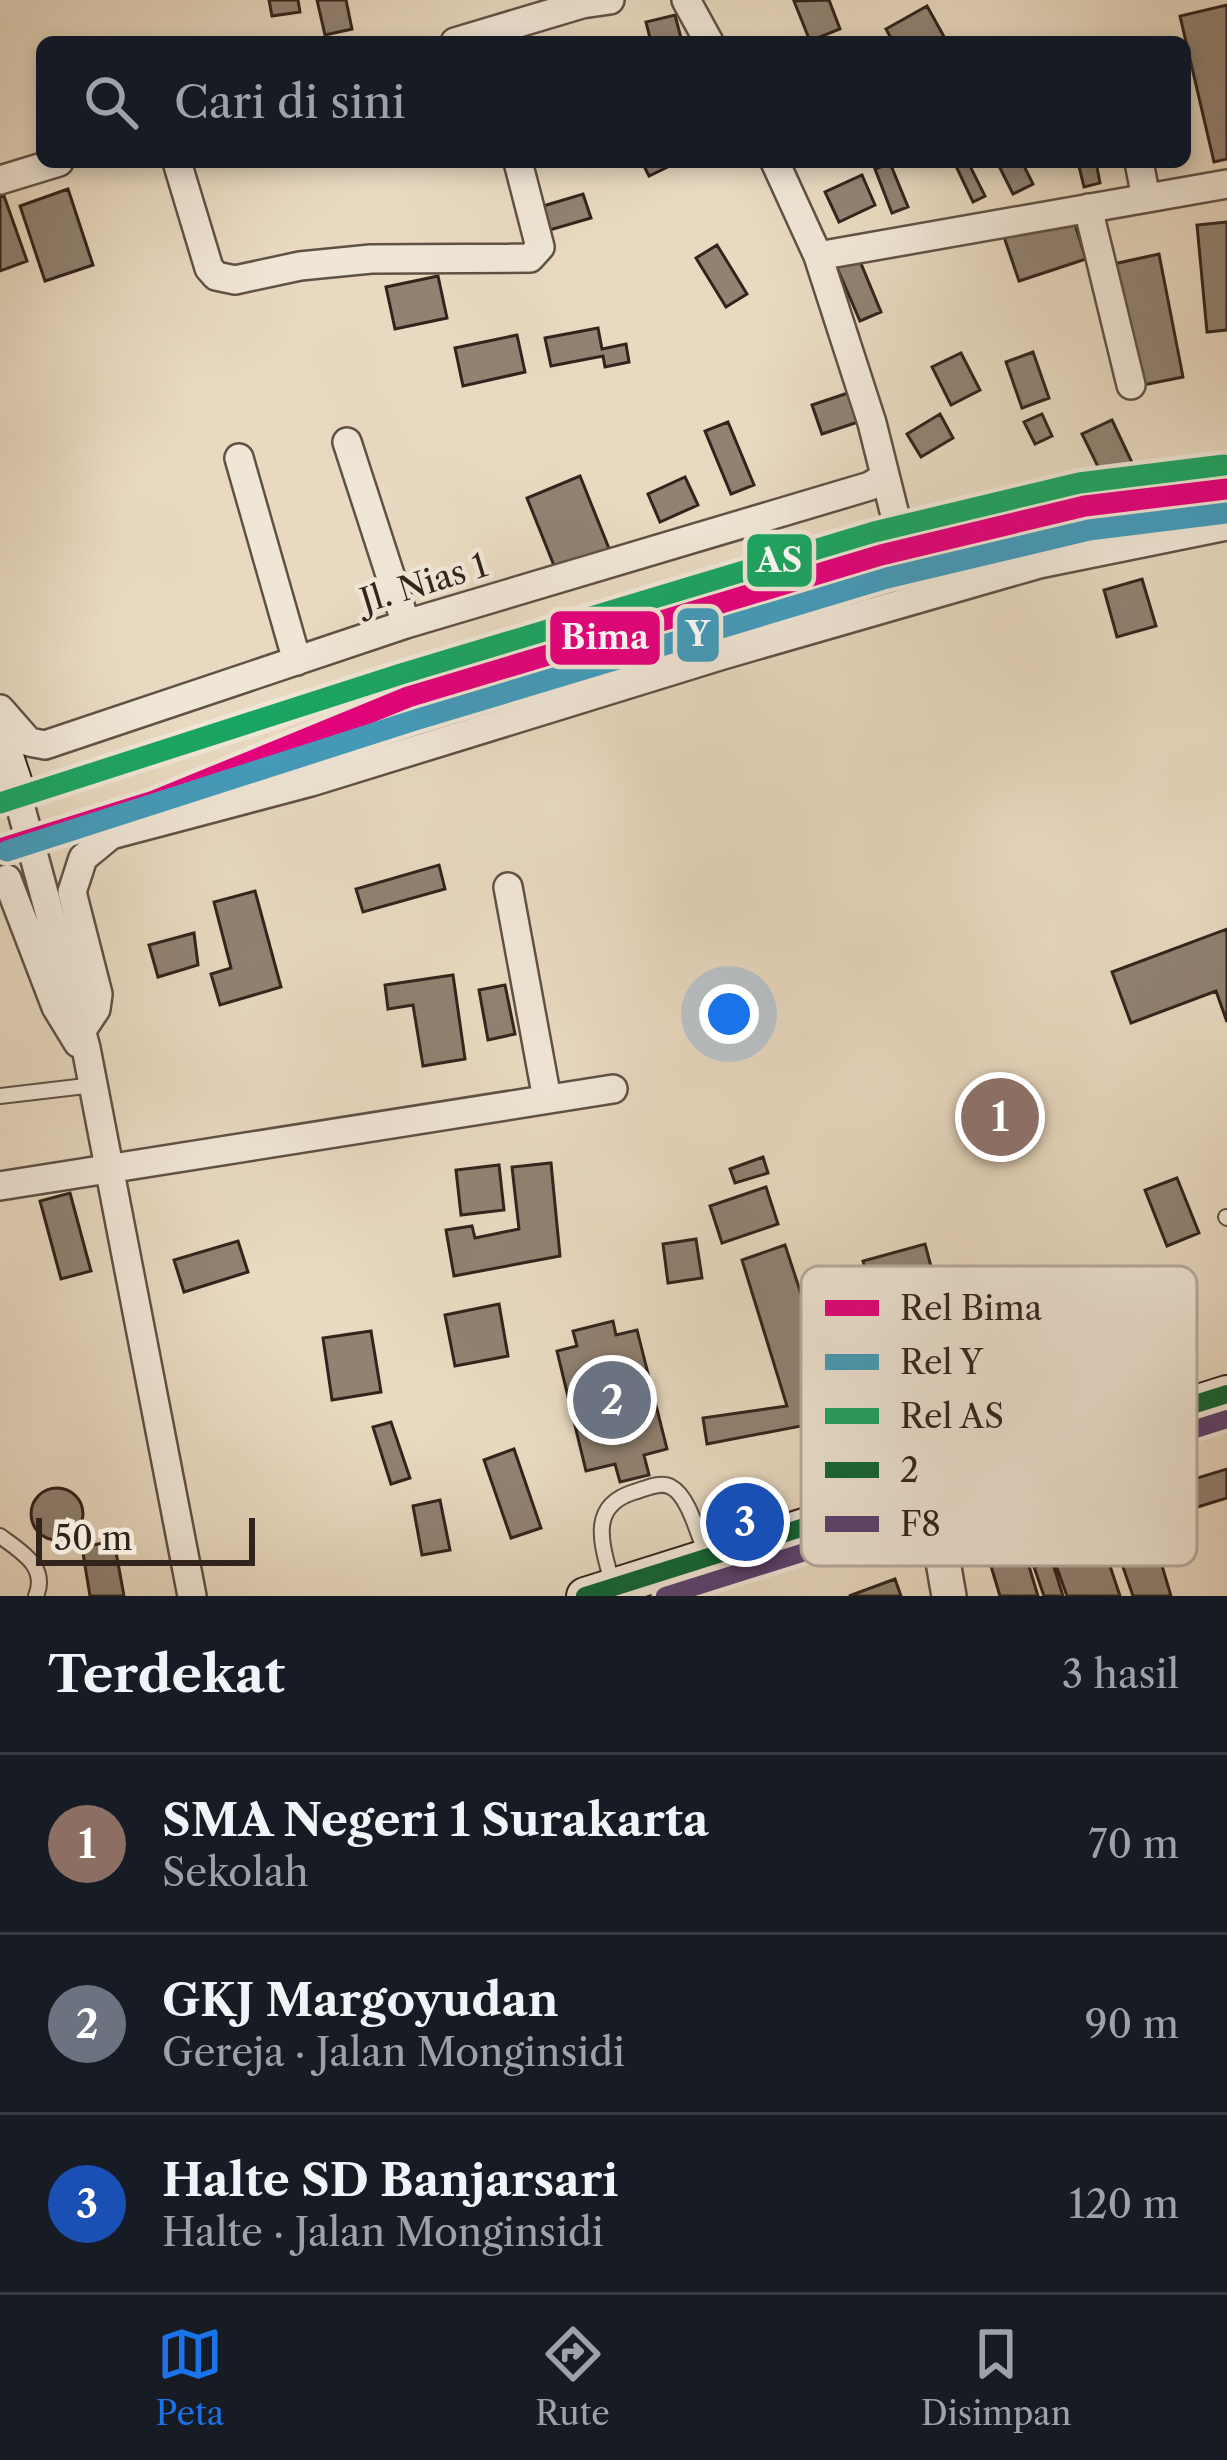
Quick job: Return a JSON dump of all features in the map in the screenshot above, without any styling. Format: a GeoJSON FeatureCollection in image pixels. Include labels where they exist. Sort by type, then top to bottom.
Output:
{"type":"FeatureCollection","features":[{"type":"Feature","properties":{"kind":"main road"},"geometry":{"type":"LineString","coordinates":[[0,742],[16,790]]}},
{"type":"Feature","properties":{"kind":"main road"},"geometry":{"type":"LineString","coordinates":[[1197,1403],[1227,1394]]}},
{"type":"Feature","properties":{"kind":"main road"},"geometry":{"type":"LineString","coordinates":[[599,1591],[801,1527]]}},
{"type":"Feature","properties":{"kind":"street"},"geometry":{"type":"LineString","coordinates":[[686,0],[706,36]]}},
{"type":"Feature","properties":{"kind":"street"},"geometry":{"type":"LineString","coordinates":[[484,36],[591,1]]}},
{"type":"Feature","properties":{"kind":"street"},"geometry":{"type":"LineString","coordinates":[[0,180],[39,168]]}},
{"type":"Feature","properties":{"kind":"street"},"geometry":{"type":"LineString","coordinates":[[180,168],[209,268],[216,276],[235,280],[300,266],[371,260],[530,258],[540,247],[520,168]]}},
{"type":"Feature","properties":{"kind":"street"},"geometry":{"type":"LineString","coordinates":[[778,168],[818,256],[872,423],[896,524],[902,530]]}},
{"type":"Feature","properties":{"kind":"street"},"geometry":{"type":"LineString","coordinates":[[1140,168],[1146,198]]}},
{"type":"Feature","properties":{"kind":"street"},"geometry":{"type":"LineString","coordinates":[[818,256],[1227,184]]}},
{"type":"Feature","properties":{"kind":"street"},"geometry":{"type":"LineString","coordinates":[[1088,208],[1131,385]]}},
{"type":"Feature","properties":{"kind":"street"},"geometry":{"type":"LineString","coordinates":[[347,442],[406,624]]}},
{"type":"Feature","properties":{"kind":"street"},"geometry":{"type":"LineString","coordinates":[[239,458],[297,661]]}},
{"type":"Feature","properties":{"kind":"street","name":"Jl. Nias 1"},"geometry":{"type":"LineString","coordinates":[[0,709],[29,742],[44,745],[406,624],[870,486],[883,478]]}},
{"type":"Feature","properties":{"kind":"street"},"geometry":{"type":"LineString","coordinates":[[84,1039],[98,994],[72,892],[83,858],[111,835],[311,782],[996,576],[1227,526]]}},
{"type":"Feature","properties":{"kind":"street"},"geometry":{"type":"LineString","coordinates":[[16,790],[84,1039],[192,1596]]}},
{"type":"Feature","properties":{"kind":"street"},"geometry":{"type":"LineString","coordinates":[[0,881],[7,879],[69,1032],[84,1039]]}},
{"type":"Feature","properties":{"kind":"street"},"geometry":{"type":"LineString","coordinates":[[508,887],[547,1099]]}},
{"type":"Feature","properties":{"kind":"street"},"geometry":{"type":"LineString","coordinates":[[0,1186],[613,1089]]}},
{"type":"Feature","properties":{"kind":"street"},"geometry":{"type":"LineString","coordinates":[[944,1566],[950,1596]]}},
{"type":"Feature","properties":{"kind":"lane"},"geometry":{"type":"LineString","coordinates":[[0,1096],[94,1085]]}},
{"type":"Feature","properties":{"kind":"lane"},"geometry":{"type":"LineString","coordinates":[[599,1591],[600,1526],[606,1508],[622,1496],[662,1485],[672,1487],[707,1557]]}},
{"type":"Feature","properties":{"kind":"lane"},"geometry":{"type":"LineString","coordinates":[[0,1536],[37,1567],[41,1575],[36,1596]]}},
{"type":"Feature","properties":{"kind":"building"},"geometry":{"type":"Polygon","coordinates":[[[269,0],[298,0],[300,12],[272,16],[269,0]]]}},
{"type":"Feature","properties":{"kind":"building"},"geometry":{"type":"Polygon","coordinates":[[[317,0],[346,0],[352,29],[325,35],[317,0]]]}},
{"type":"Feature","properties":{"kind":"building"},"geometry":{"type":"Polygon","coordinates":[[[829,0],[840,29],[808,36],[794,1],[829,0]]]}},
{"type":"Feature","properties":{"kind":"building"},"geometry":{"type":"Polygon","coordinates":[[[1227,5],[1227,159],[1214,162],[1191,63],[1191,36],[1185,36],[1180,16],[1227,5]]]}},
{"type":"Feature","properties":{"kind":"building"},"geometry":{"type":"Polygon","coordinates":[[[927,6],[944,36],[890,36],[886,29],[927,6]]]}},
{"type":"Feature","properties":{"kind":"building"},"geometry":{"type":"Polygon","coordinates":[[[675,15],[680,36],[650,36],[646,22],[675,15]]]}},
{"type":"Feature","properties":{"kind":"building"},"geometry":{"type":"Polygon","coordinates":[[[892,168],[908,207],[892,213],[875,169],[892,168]]]}},
{"type":"Feature","properties":{"kind":"building"},"geometry":{"type":"Polygon","coordinates":[[[957,168],[971,168],[985,196],[973,202],[957,168]]]}},
{"type":"Feature","properties":{"kind":"building"},"geometry":{"type":"Polygon","coordinates":[[[1000,168],[1025,168],[1033,184],[1013,194],[1000,168]]]}},
{"type":"Feature","properties":{"kind":"building"},"geometry":{"type":"Polygon","coordinates":[[[1079,168],[1097,168],[1100,183],[1084,187],[1079,168]]]}},
{"type":"Feature","properties":{"kind":"building"},"geometry":{"type":"Polygon","coordinates":[[[862,175],[875,205],[839,222],[825,192],[862,175]]]}},
{"type":"Feature","properties":{"kind":"building"},"geometry":{"type":"Polygon","coordinates":[[[68,189],[93,265],[45,281],[20,206],[68,189]]]}},
{"type":"Feature","properties":{"kind":"building"},"geometry":{"type":"Polygon","coordinates":[[[583,194],[591,218],[550,230],[543,206],[583,194]]]}},
{"type":"Feature","properties":{"kind":"building"},"geometry":{"type":"Polygon","coordinates":[[[4,196],[27,261],[0,271],[0,197],[4,196]]]}},
{"type":"Feature","properties":{"kind":"building"},"geometry":{"type":"Polygon","coordinates":[[[1071,212],[1086,259],[1019,281],[1003,234],[1071,212]]]}},
{"type":"Feature","properties":{"kind":"building"},"geometry":{"type":"Polygon","coordinates":[[[1227,222],[1227,330],[1207,332],[1197,225],[1227,222]]]}},
{"type":"Feature","properties":{"kind":"building"},"geometry":{"type":"Polygon","coordinates":[[[717,245],[747,294],[726,307],[696,258],[717,245]]]}},
{"type":"Feature","properties":{"kind":"building"},"geometry":{"type":"Polygon","coordinates":[[[857,254],[881,312],[860,321],[835,263],[857,254]]]}},
{"type":"Feature","properties":{"kind":"building"},"geometry":{"type":"Polygon","coordinates":[[[1159,254],[1183,377],[1133,387],[1109,265],[1159,254]]]}},
{"type":"Feature","properties":{"kind":"building"},"geometry":{"type":"Polygon","coordinates":[[[438,276],[447,318],[395,329],[386,287],[438,276]]]}},
{"type":"Feature","properties":{"kind":"building"},"geometry":{"type":"Polygon","coordinates":[[[598,328],[602,349],[626,344],[629,362],[605,367],[603,356],[551,366],[545,338],[598,328]]]}},
{"type":"Feature","properties":{"kind":"building"},"geometry":{"type":"Polygon","coordinates":[[[517,335],[525,372],[463,386],[455,348],[517,335]]]}},
{"type":"Feature","properties":{"kind":"building"},"geometry":{"type":"Polygon","coordinates":[[[1033,352],[1049,398],[1022,408],[1006,362],[1033,352]]]}},
{"type":"Feature","properties":{"kind":"building"},"geometry":{"type":"Polygon","coordinates":[[[961,353],[980,390],[951,405],[932,367],[961,353]]]}},
{"type":"Feature","properties":{"kind":"building"},"geometry":{"type":"Polygon","coordinates":[[[851,392],[861,421],[822,434],[812,405],[851,392]]]}},
{"type":"Feature","properties":{"kind":"building"},"geometry":{"type":"Polygon","coordinates":[[[940,414],[953,438],[921,457],[907,434],[940,414]]]}},
{"type":"Feature","properties":{"kind":"building"},"geometry":{"type":"Polygon","coordinates":[[[1042,414],[1052,436],[1035,444],[1024,422],[1042,414]]]}},
{"type":"Feature","properties":{"kind":"building"},"geometry":{"type":"Polygon","coordinates":[[[1112,420],[1136,471],[1107,485],[1082,434],[1112,420]]]}},
{"type":"Feature","properties":{"kind":"building"},"geometry":{"type":"Polygon","coordinates":[[[728,422],[754,485],[731,494],[705,431],[728,422]]]}},
{"type":"Feature","properties":{"kind":"building"},"geometry":{"type":"Polygon","coordinates":[[[580,476],[610,551],[557,573],[527,498],[580,476]]]}},
{"type":"Feature","properties":{"kind":"building"},"geometry":{"type":"Polygon","coordinates":[[[685,477],[698,505],[660,522],[648,494],[685,477]]]}},
{"type":"Feature","properties":{"kind":"building"},"geometry":{"type":"Polygon","coordinates":[[[1142,579],[1156,626],[1117,637],[1104,590],[1142,579]]]}},
{"type":"Feature","properties":{"kind":"building"},"geometry":{"type":"Polygon","coordinates":[[[439,865],[445,889],[363,912],[356,889],[439,865]]]}},
{"type":"Feature","properties":{"kind":"building"},"geometry":{"type":"Polygon","coordinates":[[[255,891],[281,987],[220,1005],[211,974],[231,968],[214,902],[255,891]]]}},
{"type":"Feature","properties":{"kind":"building"},"geometry":{"type":"Polygon","coordinates":[[[1227,929],[1227,1022],[1216,991],[1131,1023],[1112,972],[1227,929]]]}},
{"type":"Feature","properties":{"kind":"building"},"geometry":{"type":"Polygon","coordinates":[[[194,933],[198,965],[158,977],[149,945],[194,933]]]}},
{"type":"Feature","properties":{"kind":"building"},"geometry":{"type":"Polygon","coordinates":[[[453,975],[465,1059],[423,1066],[413,1005],[388,1009],[385,985],[453,975]]]}},
{"type":"Feature","properties":{"kind":"building"},"geometry":{"type":"Polygon","coordinates":[[[505,985],[515,1034],[488,1040],[479,990],[505,985]]]}},
{"type":"Feature","properties":{"kind":"building"},"geometry":{"type":"Polygon","coordinates":[[[763,1157],[768,1173],[735,1183],[730,1169],[763,1157]]]}},
{"type":"Feature","properties":{"kind":"building"},"geometry":{"type":"Polygon","coordinates":[[[551,1163],[560,1256],[454,1276],[446,1230],[472,1226],[475,1238],[519,1229],[512,1167],[551,1163]]]}},
{"type":"Feature","properties":{"kind":"building"},"geometry":{"type":"Polygon","coordinates":[[[499,1165],[504,1210],[461,1215],[456,1170],[499,1165]]]}},
{"type":"Feature","properties":{"kind":"building"},"geometry":{"type":"Polygon","coordinates":[[[1177,1178],[1199,1233],[1167,1246],[1145,1190],[1177,1178]]]}},
{"type":"Feature","properties":{"kind":"building"},"geometry":{"type":"Polygon","coordinates":[[[766,1187],[778,1224],[722,1243],[710,1206],[766,1187]]]}},
{"type":"Feature","properties":{"kind":"building"},"geometry":{"type":"Polygon","coordinates":[[[70,1193],[91,1271],[61,1279],[40,1201],[70,1193]]]}},
{"type":"Feature","properties":{"kind":"building"},"geometry":{"type":"Polygon","coordinates":[[[696,1239],[702,1278],[668,1283],[663,1244],[696,1239]]]}},
{"type":"Feature","properties":{"kind":"building"},"geometry":{"type":"Polygon","coordinates":[[[238,1241],[248,1272],[184,1292],[174,1260],[238,1241]]]}},
{"type":"Feature","properties":{"kind":"building"},"geometry":{"type":"Polygon","coordinates":[[[925,1244],[931,1266],[864,1266],[863,1261],[925,1244]]]}},
{"type":"Feature","properties":{"kind":"building"},"geometry":{"type":"Polygon","coordinates":[[[785,1245],[801,1294],[801,1426],[707,1444],[703,1418],[787,1406],[742,1260],[785,1245]]]}},
{"type":"Feature","properties":{"kind":"building"},"geometry":{"type":"Polygon","coordinates":[[[499,1304],[508,1356],[455,1366],[445,1315],[499,1304]]]}},
{"type":"Feature","properties":{"kind":"building"},"geometry":{"type":"Polygon","coordinates":[[[613,1321],[616,1335],[637,1330],[667,1449],[644,1455],[649,1475],[620,1482],[615,1464],[586,1471],[557,1351],[577,1346],[573,1331],[613,1321]]]}},
{"type":"Feature","properties":{"kind":"building"},"geometry":{"type":"Polygon","coordinates":[[[371,1331],[381,1392],[332,1400],[323,1338],[371,1331]]]}},
{"type":"Feature","properties":{"kind":"building"},"geometry":{"type":"Polygon","coordinates":[[[391,1422],[410,1478],[391,1484],[373,1427],[391,1422]]]}},
{"type":"Feature","properties":{"kind":"building"},"geometry":{"type":"Polygon","coordinates":[[[514,1449],[541,1528],[511,1538],[484,1460],[514,1449]]]}},
{"type":"Feature","properties":{"kind":"building"},"geometry":{"type":"Polygon","coordinates":[[[1227,1469],[1227,1498],[1197,1507],[1197,1478],[1227,1469]]]}},
{"type":"Feature","properties":{"kind":"building"},"geometry":{"type":"Polygon","coordinates":[[[57,1488],[76,1495],[83,1514],[76,1533],[57,1540],[38,1533],[31,1514],[38,1495],[57,1488]]]}},
{"type":"Feature","properties":{"kind":"building"},"geometry":{"type":"Polygon","coordinates":[[[440,1500],[450,1550],[422,1555],[413,1506],[440,1500]]]}},
{"type":"Feature","properties":{"kind":"building"},"geometry":{"type":"Polygon","coordinates":[[[114,1541],[124,1596],[90,1596],[82,1547],[114,1541]]]}},
{"type":"Feature","properties":{"kind":"building"},"geometry":{"type":"Polygon","coordinates":[[[991,1566],[1029,1566],[1038,1596],[1000,1596],[991,1566]]]}},
{"type":"Feature","properties":{"kind":"building"},"geometry":{"type":"Polygon","coordinates":[[[1054,1566],[1063,1596],[1044,1596],[1034,1567],[1054,1566]]]}},
{"type":"Feature","properties":{"kind":"building"},"geometry":{"type":"Polygon","coordinates":[[[1056,1566],[1110,1566],[1120,1596],[1067,1596],[1056,1566]]]}},
{"type":"Feature","properties":{"kind":"building"},"geometry":{"type":"Polygon","coordinates":[[[1123,1566],[1162,1566],[1171,1596],[1133,1596],[1123,1566]]]}},
{"type":"Feature","properties":{"kind":"building"},"geometry":{"type":"Polygon","coordinates":[[[895,1579],[901,1596],[849,1596],[895,1579]]]}},
{"type":"Feature","properties":{"kind":"rail line","name":"AS"},"geometry":{"type":"LineString","coordinates":[[0,803],[401,674],[874,532],[1079,483],[1224,465]]}},
{"type":"Feature","properties":{"kind":"rail line","name":"Bima"},"geometry":{"type":"LineString","coordinates":[[0,849],[154,801],[408,697],[881,555],[1085,506],[1227,489]]}},
{"type":"Feature","properties":{"kind":"rail line","name":"Y"},"geometry":{"type":"LineString","coordinates":[[7,851],[415,720],[887,578],[1089,530],[1227,513]]}},
{"type":"Feature","properties":{"kind":"transit line","name":"2"},"geometry":{"type":"LineString","coordinates":[[1197,1403],[1227,1394]]}},
{"type":"Feature","properties":{"kind":"transit line","name":"F8"},"geometry":{"type":"LineString","coordinates":[[1197,1428],[1227,1419]]}},
{"type":"Feature","properties":{"kind":"transit line","name":"2"},"geometry":{"type":"LineString","coordinates":[[585,1596],[801,1528]]}},
{"type":"Feature","properties":{"kind":"transit line","name":"F8"},"geometry":{"type":"LineString","coordinates":[[665,1596],[801,1553]]}},
{"type":"Feature","properties":{"kind":"place","name":"SMA Negeri 1 Surakarta"},"geometry":{"type":"Point","coordinates":[1000,1117]}},
{"type":"Feature","properties":{"kind":"place","name":"GKJ Margoyudan"},"geometry":{"type":"Point","coordinates":[612,1400]}},
{"type":"Feature","properties":{"kind":"place","name":"Halte SD Banjarsari"},"geometry":{"type":"Point","coordinates":[745,1522]}}]}
